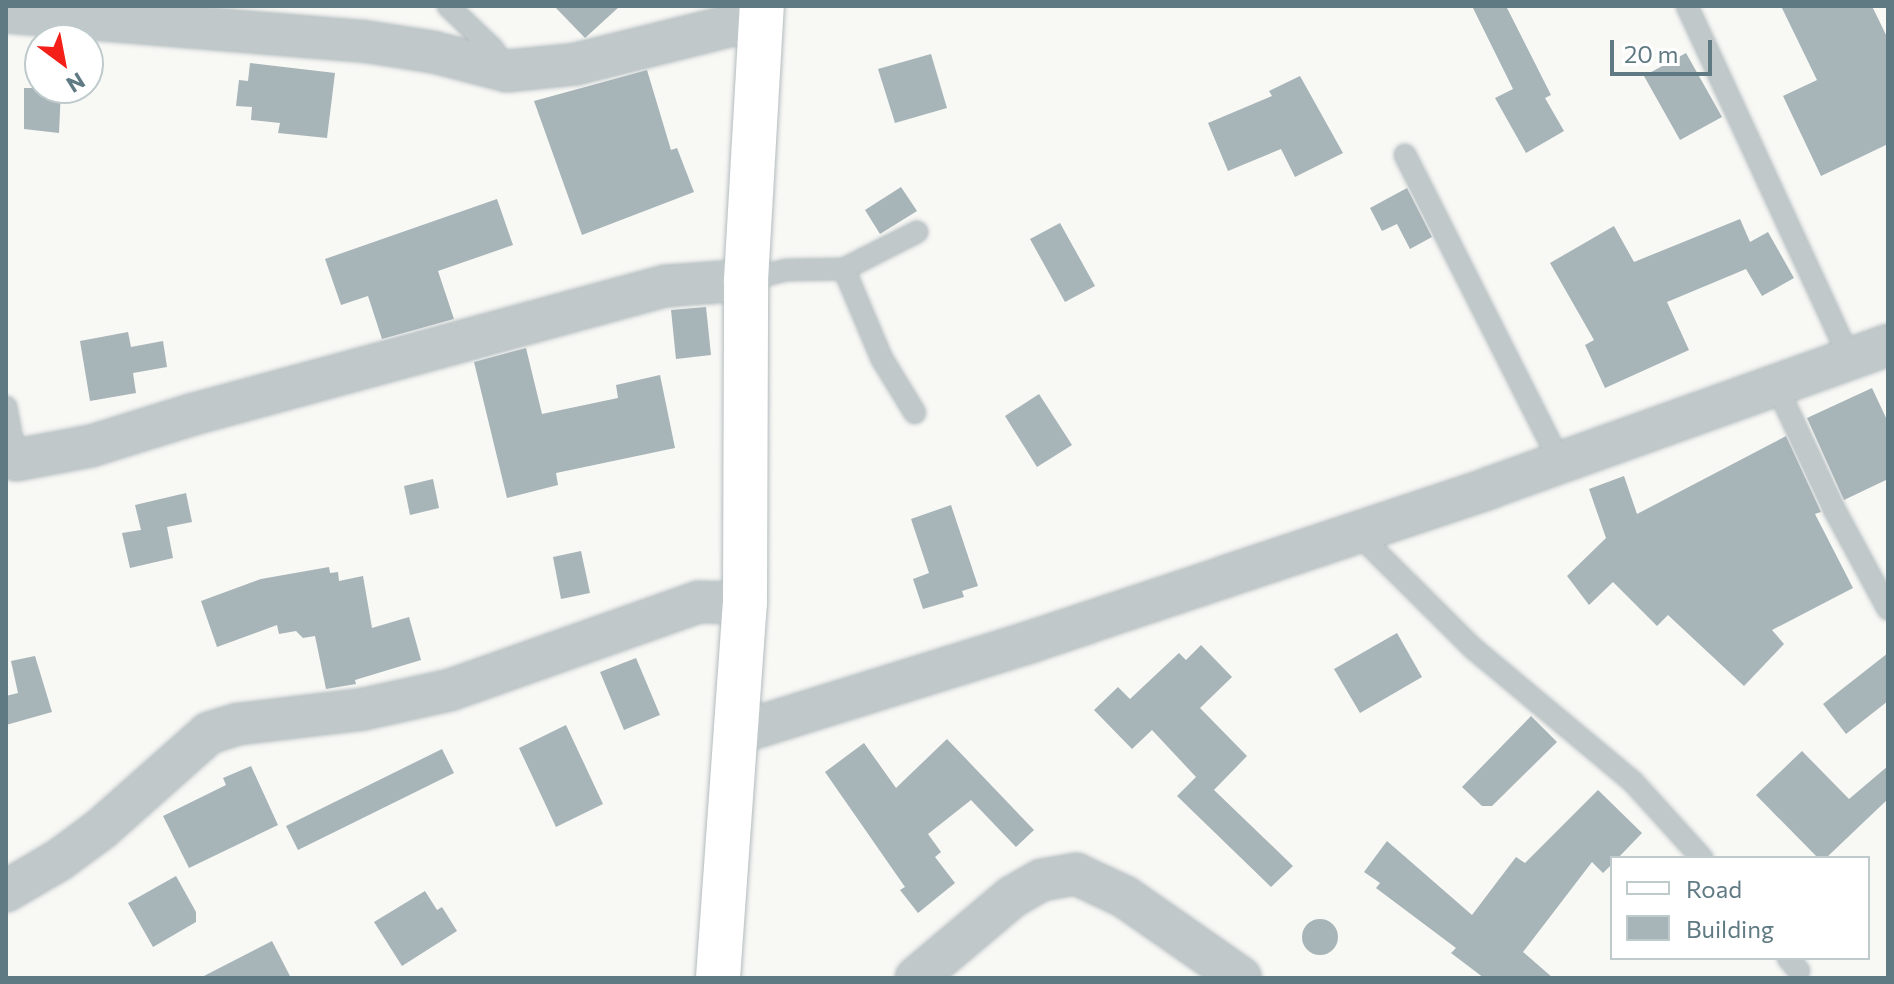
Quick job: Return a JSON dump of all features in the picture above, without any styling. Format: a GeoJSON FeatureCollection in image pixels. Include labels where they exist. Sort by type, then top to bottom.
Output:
{"type":"FeatureCollection","features":[{"type":"Feature","properties":{"kind":"main road"},"geometry":{"type":"LineString","coordinates":[[718,978],[745,603],[746,280],[762,12]]}},
{"type":"Feature","properties":{"kind":"street"},"geometry":{"type":"LineString","coordinates":[[6,12],[362,41],[433,52],[507,71],[576,64],[762,12]]}},
{"type":"Feature","properties":{"kind":"street"},"geometry":{"type":"LineString","coordinates":[[16,460],[91,446],[194,414],[666,286],[746,280]]}},
{"type":"Feature","properties":{"kind":"street"},"geometry":{"type":"LineString","coordinates":[[735,734],[1030,642],[1489,488],[1559,460],[1888,345]]}},
{"type":"Feature","properties":{"kind":"street"},"geometry":{"type":"LineString","coordinates":[[6,891],[59,860],[101,829],[209,733],[239,724],[364,709],[450,690],[699,602],[745,603]]}},
{"type":"Feature","properties":{"kind":"street"},"geometry":{"type":"LineString","coordinates":[[916,978],[1012,897],[1042,880],[1076,874],[1125,897],[1241,978]]}},
{"type":"Feature","properties":{"kind":"lane"},"geometry":{"type":"LineString","coordinates":[[448,6],[493,49],[507,71]]}},
{"type":"Feature","properties":{"kind":"lane"},"geometry":{"type":"LineString","coordinates":[[1687,6],[1850,359]]}},
{"type":"Feature","properties":{"kind":"lane"},"geometry":{"type":"LineString","coordinates":[[1405,155],[1559,460]]}},
{"type":"Feature","properties":{"kind":"lane"},"geometry":{"type":"LineString","coordinates":[[746,280],[786,270],[844,269],[917,232]]}},
{"type":"Feature","properties":{"kind":"lane"},"geometry":{"type":"LineString","coordinates":[[844,269],[882,359],[915,413]]}},
{"type":"Feature","properties":{"kind":"lane"},"geometry":{"type":"LineString","coordinates":[[1776,385],[1834,509],[1888,609]]}},
{"type":"Feature","properties":{"kind":"lane"},"geometry":{"type":"LineString","coordinates":[[6,407],[16,460]]}},
{"type":"Feature","properties":{"kind":"lane"},"geometry":{"type":"LineString","coordinates":[[1356,532],[1474,649],[1633,782],[1700,856]]}},
{"type":"Feature","properties":{"kind":"building"},"geometry":{"type":"Polygon","coordinates":[[[554,6],[620,6],[585,38],[554,6]]]}},
{"type":"Feature","properties":{"kind":"building"},"geometry":{"type":"Polygon","coordinates":[[[1472,6],[1506,6],[1551,95],[1545,98],[1564,131],[1526,153],[1495,98],[1513,89],[1472,6]]]}},
{"type":"Feature","properties":{"kind":"building"},"geometry":{"type":"Polygon","coordinates":[[[1781,6],[1872,6],[1888,39],[1888,144],[1821,176],[1783,96],[1817,80],[1781,6]]]}},
{"type":"Feature","properties":{"kind":"building"},"geometry":{"type":"Polygon","coordinates":[[[1686,53],[1722,117],[1680,140],[1644,76],[1686,53]]]}},
{"type":"Feature","properties":{"kind":"building"},"geometry":{"type":"Polygon","coordinates":[[[931,54],[947,108],[895,123],[878,69],[931,54]]]}},
{"type":"Feature","properties":{"kind":"building"},"geometry":{"type":"Polygon","coordinates":[[[250,63],[335,73],[327,138],[278,133],[280,123],[251,120],[252,107],[236,106],[239,80],[248,81],[250,63]]]}},
{"type":"Feature","properties":{"kind":"building"},"geometry":{"type":"Polygon","coordinates":[[[647,70],[671,150],[677,148],[694,192],[582,235],[534,101],[647,70]]]}},
{"type":"Feature","properties":{"kind":"building"},"geometry":{"type":"Polygon","coordinates":[[[1300,76],[1343,153],[1295,177],[1281,149],[1228,171],[1208,123],[1272,96],[1269,91],[1300,76]]]}},
{"type":"Feature","properties":{"kind":"building"},"geometry":{"type":"Polygon","coordinates":[[[24,104],[60,104],[59,133],[24,129],[24,104]]]}},
{"type":"Feature","properties":{"kind":"building"},"geometry":{"type":"Polygon","coordinates":[[[901,187],[917,211],[880,234],[865,210],[901,187]]]}},
{"type":"Feature","properties":{"kind":"building"},"geometry":{"type":"Polygon","coordinates":[[[1407,188],[1432,237],[1410,249],[1397,224],[1382,231],[1370,208],[1407,188]]]}},
{"type":"Feature","properties":{"kind":"building"},"geometry":{"type":"Polygon","coordinates":[[[497,199],[513,245],[438,271],[454,319],[382,339],[368,296],[341,305],[325,259],[497,199]]]}},
{"type":"Feature","properties":{"kind":"building"},"geometry":{"type":"Polygon","coordinates":[[[1740,219],[1750,242],[1768,232],[1794,278],[1762,296],[1746,269],[1667,302],[1689,350],[1605,388],[1585,345],[1594,340],[1550,263],[1614,226],[1634,262],[1740,219]]]}},
{"type":"Feature","properties":{"kind":"building"},"geometry":{"type":"Polygon","coordinates":[[[1060,223],[1095,286],[1065,302],[1030,239],[1060,223]]]}},
{"type":"Feature","properties":{"kind":"building"},"geometry":{"type":"Polygon","coordinates":[[[706,307],[711,355],[676,359],[671,310],[706,307]]]}},
{"type":"Feature","properties":{"kind":"building"},"geometry":{"type":"Polygon","coordinates":[[[128,332],[131,347],[163,341],[167,367],[133,373],[136,393],[90,401],[80,341],[128,332]]]}},
{"type":"Feature","properties":{"kind":"building"},"geometry":{"type":"Polygon","coordinates":[[[526,348],[542,414],[618,398],[616,385],[660,375],[675,448],[556,473],[558,485],[507,498],[474,362],[526,348]]]}},
{"type":"Feature","properties":{"kind":"building"},"geometry":{"type":"Polygon","coordinates":[[[1872,388],[1888,422],[1888,479],[1844,500],[1807,418],[1872,388]]]}},
{"type":"Feature","properties":{"kind":"building"},"geometry":{"type":"Polygon","coordinates":[[[1039,394],[1072,445],[1037,467],[1005,416],[1039,394]]]}},
{"type":"Feature","properties":{"kind":"building"},"geometry":{"type":"Polygon","coordinates":[[[1786,436],[1821,512],[1815,514],[1853,588],[1772,630],[1784,644],[1744,686],[1668,615],[1657,626],[1613,582],[1589,605],[1567,576],[1606,538],[1589,489],[1624,476],[1637,514],[1786,436]]]}},
{"type":"Feature","properties":{"kind":"building"},"geometry":{"type":"Polygon","coordinates":[[[433,479],[439,508],[410,515],[404,486],[433,479]]]}},
{"type":"Feature","properties":{"kind":"building"},"geometry":{"type":"Polygon","coordinates":[[[186,493],[192,522],[167,527],[173,558],[130,568],[122,533],[141,530],[135,505],[186,493]]]}},
{"type":"Feature","properties":{"kind":"building"},"geometry":{"type":"Polygon","coordinates":[[[951,505],[978,586],[962,591],[964,597],[923,609],[913,579],[929,573],[911,519],[951,505]]]}},
{"type":"Feature","properties":{"kind":"building"},"geometry":{"type":"Polygon","coordinates":[[[581,551],[590,593],[561,599],[553,557],[581,551]]]}},
{"type":"Feature","properties":{"kind":"building"},"geometry":{"type":"Polygon","coordinates":[[[329,567],[330,573],[338,572],[339,581],[363,576],[372,628],[409,617],[421,660],[355,680],[356,684],[326,689],[315,636],[303,638],[296,631],[279,634],[277,625],[217,647],[201,601],[261,579],[329,567]]]}},
{"type":"Feature","properties":{"kind":"building"},"geometry":{"type":"Polygon","coordinates":[[[1397,633],[1422,677],[1360,713],[1334,669],[1397,633]]]}},
{"type":"Feature","properties":{"kind":"building"},"geometry":{"type":"Polygon","coordinates":[[[1201,645],[1232,677],[1200,708],[1247,756],[1214,790],[1293,866],[1271,887],[1177,796],[1196,777],[1152,730],[1132,749],[1094,710],[1118,687],[1130,699],[1179,653],[1186,660],[1201,645]]]}},
{"type":"Feature","properties":{"kind":"building"},"geometry":{"type":"Polygon","coordinates":[[[1888,653],[1888,701],[1846,734],[1823,704],[1888,653]]]}},
{"type":"Feature","properties":{"kind":"building"},"geometry":{"type":"Polygon","coordinates":[[[35,656],[52,712],[6,725],[6,696],[18,693],[11,661],[35,656]]]}},
{"type":"Feature","properties":{"kind":"building"},"geometry":{"type":"Polygon","coordinates":[[[636,658],[660,715],[624,730],[600,672],[636,658]]]}},
{"type":"Feature","properties":{"kind":"building"},"geometry":{"type":"Polygon","coordinates":[[[1531,716],[1557,742],[1492,806],[1482,806],[1462,787],[1531,716]]]}},
{"type":"Feature","properties":{"kind":"building"},"geometry":{"type":"Polygon","coordinates":[[[566,725],[603,804],[556,827],[519,748],[566,725]]]}},
{"type":"Feature","properties":{"kind":"building"},"geometry":{"type":"Polygon","coordinates":[[[947,739],[1034,830],[1016,847],[971,800],[928,834],[941,852],[935,857],[955,883],[918,913],[900,890],[905,887],[825,772],[864,743],[896,788],[947,739]]]}},
{"type":"Feature","properties":{"kind":"building"},"geometry":{"type":"Polygon","coordinates":[[[442,749],[454,773],[298,850],[286,826],[442,749]]]}},
{"type":"Feature","properties":{"kind":"building"},"geometry":{"type":"Polygon","coordinates":[[[1802,751],[1849,799],[1888,766],[1888,799],[1828,856],[1816,856],[1756,795],[1802,751]]]}},
{"type":"Feature","properties":{"kind":"building"},"geometry":{"type":"Polygon","coordinates":[[[251,766],[278,825],[189,868],[163,816],[226,785],[223,778],[251,766]]]}},
{"type":"Feature","properties":{"kind":"building"},"geometry":{"type":"Polygon","coordinates":[[[1598,790],[1642,833],[1620,856],[1610,856],[1610,866],[1603,873],[1592,862],[1523,952],[1553,978],[1484,978],[1451,953],[1456,948],[1376,888],[1380,883],[1364,872],[1387,841],[1472,915],[1516,857],[1525,863],[1598,790]]]}},
{"type":"Feature","properties":{"kind":"building"},"geometry":{"type":"Polygon","coordinates":[[[176,876],[196,912],[196,922],[153,947],[128,903],[176,876]]]}},
{"type":"Feature","properties":{"kind":"building"},"geometry":{"type":"Polygon","coordinates":[[[425,891],[437,910],[442,907],[457,931],[402,966],[374,922],[425,891]]]}},
{"type":"Feature","properties":{"kind":"building"},"geometry":{"type":"Polygon","coordinates":[[[1320,919],[1333,924],[1338,937],[1333,950],[1320,955],[1307,950],[1302,937],[1307,924],[1320,919]]]}},
{"type":"Feature","properties":{"kind":"building"},"geometry":{"type":"Polygon","coordinates":[[[272,941],[291,978],[200,978],[272,941]]]}}]}
